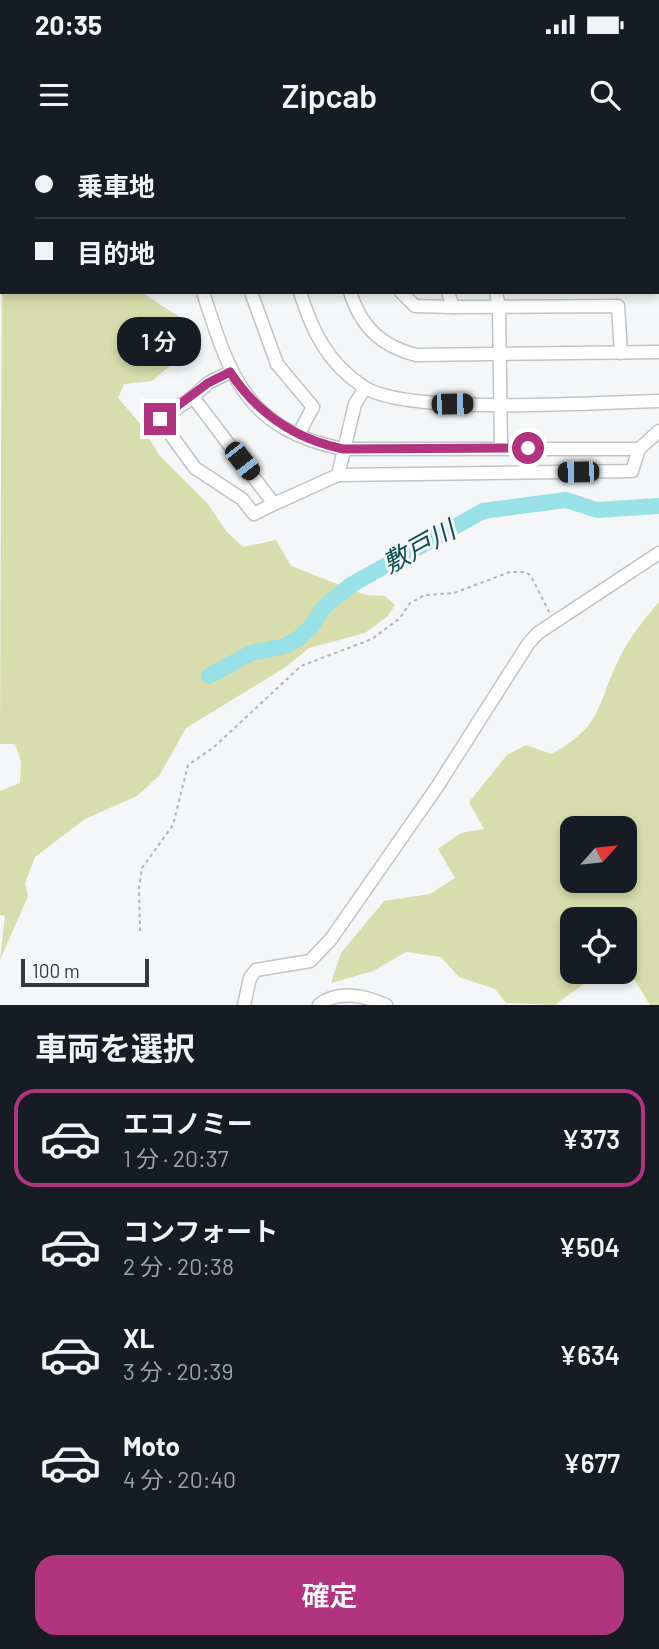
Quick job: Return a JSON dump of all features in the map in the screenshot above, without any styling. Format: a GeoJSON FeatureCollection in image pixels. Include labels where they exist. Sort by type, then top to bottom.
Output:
{"type":"FeatureCollection","features":[{"type":"Feature","properties":{"kind":"street"},"geometry":{"type":"LineString","coordinates":[[204,294],[230,372],[243,393],[260,410],[298,435],[343,449],[639,449]]}},
{"type":"Feature","properties":{"kind":"street"},"geometry":{"type":"LineString","coordinates":[[252,294],[265,336],[278,364],[313,407],[298,435]]}},
{"type":"Feature","properties":{"kind":"street"},"geometry":{"type":"LineString","coordinates":[[301,294],[318,341],[331,359],[365,388],[401,400],[500,403],[659,401]]}},
{"type":"Feature","properties":{"kind":"street"},"geometry":{"type":"LineString","coordinates":[[351,294],[366,327],[396,348],[416,355],[659,352]]}},
{"type":"Feature","properties":{"kind":"street"},"geometry":{"type":"LineString","coordinates":[[403,294],[415,306],[499,307],[578,299],[618,306],[621,353]]}},
{"type":"Feature","properties":{"kind":"street"},"geometry":{"type":"LineString","coordinates":[[449,294],[453,307]]}},
{"type":"Feature","properties":{"kind":"street"},"geometry":{"type":"LineString","coordinates":[[496,294],[499,307],[501,448]]}},
{"type":"Feature","properties":{"kind":"street"},"geometry":{"type":"LineString","coordinates":[[195,468],[160,419],[208,383],[230,372]]}},
{"type":"Feature","properties":{"kind":"street"},"geometry":{"type":"LineString","coordinates":[[338,475],[355,404],[365,388]]}},
{"type":"Feature","properties":{"kind":"street"},"geometry":{"type":"LineString","coordinates":[[192,397],[274,504]]}},
{"type":"Feature","properties":{"kind":"street"},"geometry":{"type":"LineString","coordinates":[[150,420],[185,463],[242,499],[254,514],[338,475],[632,471],[639,449],[659,431]]}},
{"type":"Feature","properties":{"kind":"street"},"geometry":{"type":"LineString","coordinates":[[244,1005],[250,978],[256,970],[302,963],[318,955],[392,854],[518,656],[538,633],[659,553]]}},
{"type":"Feature","properties":{"kind":"street"},"geometry":{"type":"LineString","coordinates":[[319,1005],[324,1001],[360,995],[386,1005]]}},
{"type":"Feature","properties":{"kind":"path"},"geometry":{"type":"LineString","coordinates":[[140,931],[139,888],[142,868],[173,825],[188,765],[213,748],[301,666],[372,639],[400,618],[410,603],[425,595],[454,593],[510,572],[526,572],[531,576],[546,610],[557,621]]}},
{"type":"Feature","properties":{"kind":"green space"},"geometry":{"type":"Polygon","coordinates":[[[2,294],[144,294],[178,316],[187,339],[184,354],[152,381],[124,384],[118,398],[142,426],[159,455],[208,504],[227,532],[243,547],[276,540],[291,566],[366,595],[385,596],[395,605],[388,616],[365,633],[309,648],[286,667],[186,728],[159,776],[137,796],[85,819],[35,857],[25,883],[28,896],[0,960],[5,916],[0,915],[0,791],[20,783],[21,761],[15,744],[0,744],[2,294]]]}},
{"type":"Feature","properties":{"kind":"green space"},"geometry":{"type":"Polygon","coordinates":[[[659,602],[659,1005],[650,1005],[637,984],[637,907],[560,907],[560,984],[584,984],[555,1005],[506,1003],[495,989],[459,977],[441,957],[406,952],[373,971],[331,983],[341,953],[384,901],[430,894],[455,878],[438,849],[461,833],[484,829],[469,802],[507,755],[526,745],[551,754],[581,734],[597,712],[613,671],[634,634],[659,602]]]}},
{"type":"Feature","properties":{"kind":"waterway","name":"敷戸川"},"geometry":{"type":"LineString","coordinates":[[209,676],[251,653],[285,646],[298,639],[310,628],[324,607],[351,585],[483,511],[566,500],[597,510],[659,506]]}},
{"type":"Feature","properties":{"kind":"route"},"geometry":{"type":"LineString","coordinates":[[160,419],[208,383],[230,372],[243,393],[260,410],[298,435],[323,445],[343,449],[528,448]]}}]}
